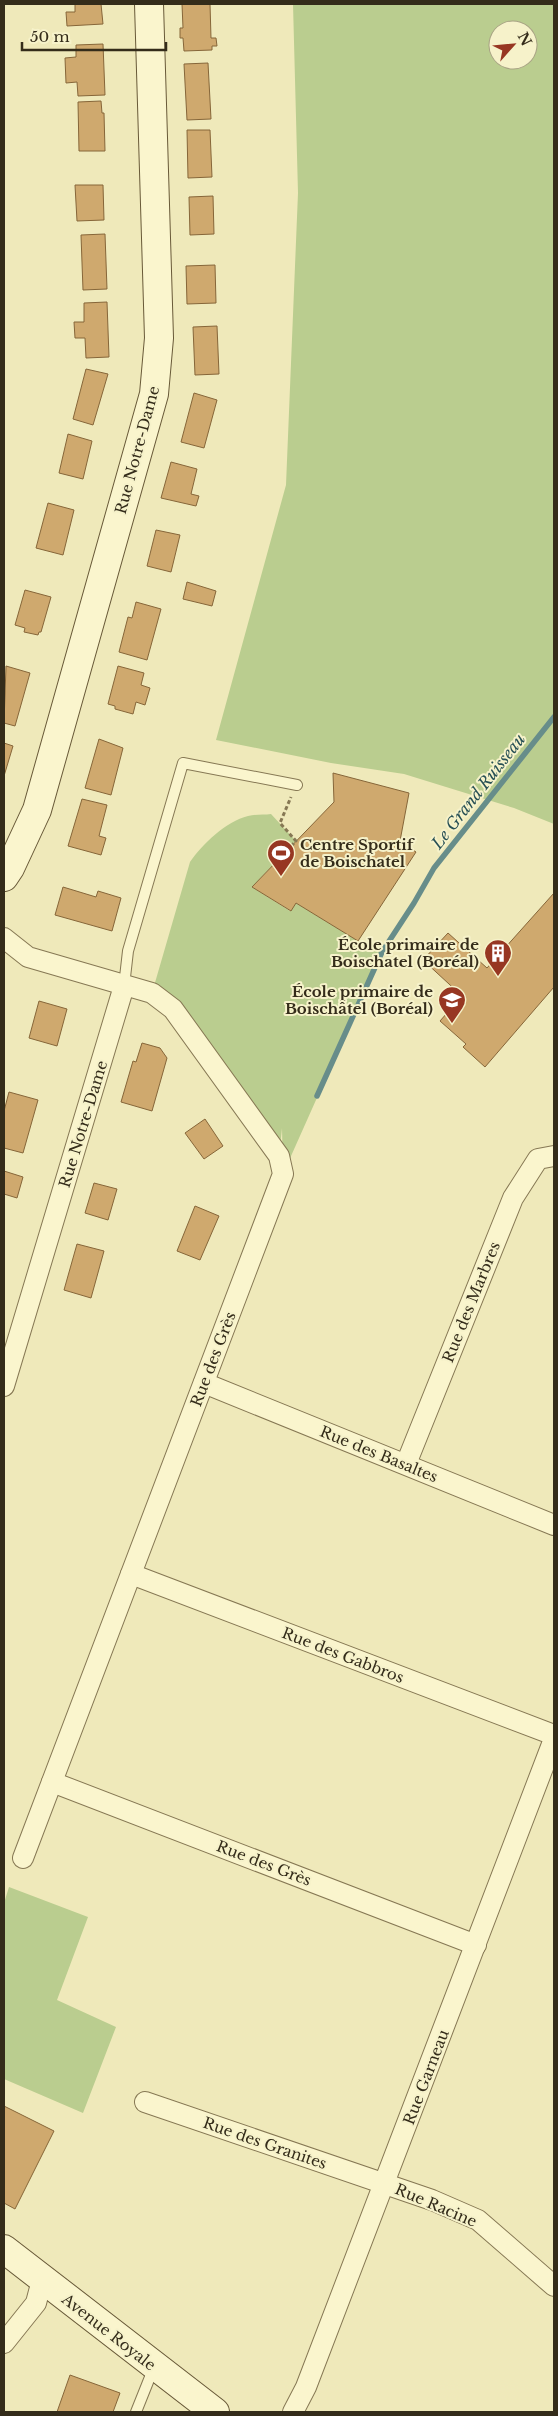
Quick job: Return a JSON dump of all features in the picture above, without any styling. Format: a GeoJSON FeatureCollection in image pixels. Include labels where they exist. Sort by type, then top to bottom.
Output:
{"type":"FeatureCollection","features":[{"type":"Feature","properties":{"kind":"street","name":"Rue Notre-Dame"},"geometry":{"type":"LineString","coordinates":[[4,877],[37,810],[154,394],[159,338],[149,4]]}},
{"type":"Feature","properties":{"kind":"street"},"geometry":{"type":"LineString","coordinates":[[4,938],[28,957],[124,986]]}},
{"type":"Feature","properties":{"kind":"street","name":"Rue Notre-Dame"},"geometry":{"type":"LineString","coordinates":[[4,1386],[124,986]]}},
{"type":"Feature","properties":{"kind":"street","name":"Rue des Grès"},"geometry":{"type":"LineString","coordinates":[[23,1858],[284,1174],[279,1156],[173,1009],[152,993],[124,986]]}},
{"type":"Feature","properties":{"kind":"street","name":"Rue des Marbres"},"geometry":{"type":"LineString","coordinates":[[406,1464],[513,1198],[538,1159],[554,1156]]}},
{"type":"Feature","properties":{"kind":"street","name":"Rue des Basaltes"},"geometry":{"type":"LineString","coordinates":[[204,1383],[554,1525]]}},
{"type":"Feature","properties":{"kind":"street","name":"Rue des Gabbros"},"geometry":{"type":"LineString","coordinates":[[131,1574],[554,1737]]}},
{"type":"Feature","properties":{"kind":"street","name":"Rue Garneau"},"geometry":{"type":"LineString","coordinates":[[292,2412],[306,2387],[385,2184],[554,1737]]}},
{"type":"Feature","properties":{"kind":"street","name":"Rue des Grès"},"geometry":{"type":"LineString","coordinates":[[52,1782],[476,1945]]}},
{"type":"Feature","properties":{"kind":"street","name":"Rue des Granites"},"geometry":{"type":"LineString","coordinates":[[145,2102],[385,2184]]}},
{"type":"Feature","properties":{"kind":"street","name":"Rue Racine"},"geometry":{"type":"LineString","coordinates":[[385,2184],[432,2200],[478,2220],[554,2286]]}},
{"type":"Feature","properties":{"kind":"street","name":"Avenue Royale"},"geometry":{"type":"LineString","coordinates":[[4,2249],[154,2367],[215,2412]]}},
{"type":"Feature","properties":{"kind":"street"},"geometry":{"type":"LineString","coordinates":[[4,2343],[36,2303],[42,2280]]}},
{"type":"Feature","properties":{"kind":"lane"},"geometry":{"type":"LineString","coordinates":[[124,986],[128,951],[183,763],[297,784]]}},
{"type":"Feature","properties":{"kind":"lane"},"geometry":{"type":"LineString","coordinates":[[136,2412],[154,2367]]}},
{"type":"Feature","properties":{"kind":"path"},"geometry":{"type":"LineString","coordinates":[[273,865],[296,841],[280,823],[297,784]]}},
{"type":"Feature","properties":{"kind":"green space"},"geometry":{"type":"Polygon","coordinates":[[[293,4],[554,4],[554,824],[514,808],[404,774],[331,763],[216,740],[286,485],[298,193],[293,4]]]}},
{"type":"Feature","properties":{"kind":"green space"},"geometry":{"type":"Polygon","coordinates":[[[271,814],[296,841],[252,887],[290,911],[296,903],[358,941],[382,952],[283,1174],[282,1128],[279,1156],[152,993],[190,862],[208,841],[231,823],[251,815],[271,814]]]}},
{"type":"Feature","properties":{"kind":"green space"},"geometry":{"type":"Polygon","coordinates":[[[9,1887],[88,1917],[57,2000],[116,2027],[83,2113],[4,2079],[4,1903],[9,1887]]]}},
{"type":"Feature","properties":{"kind":"building"},"geometry":{"type":"Polygon","coordinates":[[[75,4],[101,4],[103,24],[67,26],[66,12],[75,12],[75,4]]]}},
{"type":"Feature","properties":{"kind":"building"},"geometry":{"type":"Polygon","coordinates":[[[182,4],[210,4],[211,38],[216,38],[217,46],[212,46],[212,50],[184,51],[183,38],[180,38],[180,28],[183,28],[182,4]]]}},
{"type":"Feature","properties":{"kind":"building"},"geometry":{"type":"Polygon","coordinates":[[[103,44],[105,95],[78,96],[77,82],[66,83],[65,58],[76,57],[76,45],[103,44]]]}},
{"type":"Feature","properties":{"kind":"building"},"geometry":{"type":"Polygon","coordinates":[[[208,63],[211,119],[187,120],[184,64],[208,63]]]}},
{"type":"Feature","properties":{"kind":"building"},"geometry":{"type":"Polygon","coordinates":[[[101,101],[102,113],[104,113],[105,151],[79,151],[78,102],[101,101]]]}},
{"type":"Feature","properties":{"kind":"building"},"geometry":{"type":"Polygon","coordinates":[[[187,130],[210,130],[212,177],[188,178],[187,130]]]}},
{"type":"Feature","properties":{"kind":"building"},"geometry":{"type":"Polygon","coordinates":[[[75,185],[103,185],[104,220],[77,221],[75,185]]]}},
{"type":"Feature","properties":{"kind":"building"},"geometry":{"type":"Polygon","coordinates":[[[213,196],[214,234],[190,235],[189,197],[213,196]]]}},
{"type":"Feature","properties":{"kind":"building"},"geometry":{"type":"Polygon","coordinates":[[[105,234],[107,289],[83,290],[81,235],[105,234]]]}},
{"type":"Feature","properties":{"kind":"building"},"geometry":{"type":"Polygon","coordinates":[[[215,265],[216,303],[187,304],[186,266],[215,265]]]}},
{"type":"Feature","properties":{"kind":"building"},"geometry":{"type":"Polygon","coordinates":[[[107,302],[109,357],[86,358],[85,338],[75,338],[74,322],[84,322],[84,303],[107,302]]]}},
{"type":"Feature","properties":{"kind":"building"},"geometry":{"type":"Polygon","coordinates":[[[217,326],[219,374],[195,375],[193,327],[217,326]]]}},
{"type":"Feature","properties":{"kind":"building"},"geometry":{"type":"Polygon","coordinates":[[[86,369],[108,374],[93,425],[73,419],[86,369]]]}},
{"type":"Feature","properties":{"kind":"building"},"geometry":{"type":"Polygon","coordinates":[[[194,393],[217,400],[204,448],[181,442],[194,393]]]}},
{"type":"Feature","properties":{"kind":"building"},"geometry":{"type":"Polygon","coordinates":[[[68,434],[92,441],[83,479],[59,473],[68,434]]]}},
{"type":"Feature","properties":{"kind":"building"},"geometry":{"type":"Polygon","coordinates":[[[171,462],[197,469],[191,494],[199,496],[196,506],[161,498],[171,462]]]}},
{"type":"Feature","properties":{"kind":"building"},"geometry":{"type":"Polygon","coordinates":[[[48,503],[74,510],[63,555],[36,548],[48,503]]]}},
{"type":"Feature","properties":{"kind":"building"},"geometry":{"type":"Polygon","coordinates":[[[156,530],[180,535],[171,572],[147,566],[156,530]]]}},
{"type":"Feature","properties":{"kind":"building"},"geometry":{"type":"Polygon","coordinates":[[[187,582],[216,591],[212,606],[183,599],[187,582]]]}},
{"type":"Feature","properties":{"kind":"building"},"geometry":{"type":"Polygon","coordinates":[[[25,590],[51,597],[41,632],[38,635],[24,632],[25,628],[15,625],[25,590]]]}},
{"type":"Feature","properties":{"kind":"building"},"geometry":{"type":"Polygon","coordinates":[[[136,602],[161,609],[147,660],[119,652],[128,617],[132,618],[136,602]]]}},
{"type":"Feature","properties":{"kind":"building"},"geometry":{"type":"Polygon","coordinates":[[[6,666],[30,673],[15,726],[4,723],[6,666]]]}},
{"type":"Feature","properties":{"kind":"building"},"geometry":{"type":"Polygon","coordinates":[[[118,666],[144,673],[141,685],[150,688],[145,705],[136,702],[133,714],[115,709],[115,706],[108,704],[118,666]]]}},
{"type":"Feature","properties":{"kind":"building"},"geometry":{"type":"Polygon","coordinates":[[[99,739],[123,748],[111,795],[85,788],[99,739]]]}},
{"type":"Feature","properties":{"kind":"building"},"geometry":{"type":"Polygon","coordinates":[[[4,743],[13,746],[4,776],[4,743]]]}},
{"type":"Feature","properties":{"kind":"building"},"geometry":{"type":"Polygon","coordinates":[[[333,773],[409,793],[400,841],[416,852],[358,941],[296,903],[291,911],[252,887],[334,802],[333,773]]]}},
{"type":"Feature","properties":{"kind":"building"},"geometry":{"type":"Polygon","coordinates":[[[82,799],[107,805],[99,836],[106,838],[101,855],[68,846],[82,799]]]}},
{"type":"Feature","properties":{"kind":"building"},"geometry":{"type":"Polygon","coordinates":[[[63,887],[96,897],[98,891],[121,898],[112,931],[55,915],[63,887]]]}},
{"type":"Feature","properties":{"kind":"building","name":"École primaire de Boischatel (Boréal)"},"geometry":{"type":"Polygon","coordinates":[[[554,893],[554,987],[485,1067],[463,1047],[466,1044],[440,1021],[462,996],[423,960],[448,933],[487,968],[554,893]]]}},
{"type":"Feature","properties":{"kind":"building"},"geometry":{"type":"Polygon","coordinates":[[[39,1001],[67,1009],[57,1046],[29,1038],[39,1001]]]}},
{"type":"Feature","properties":{"kind":"building"},"geometry":{"type":"Polygon","coordinates":[[[142,1043],[160,1048],[167,1058],[152,1111],[121,1102],[133,1061],[136,1062],[142,1043]]]}},
{"type":"Feature","properties":{"kind":"building"},"geometry":{"type":"Polygon","coordinates":[[[9,1092],[38,1100],[23,1153],[4,1148],[4,1111],[9,1092]]]}},
{"type":"Feature","properties":{"kind":"building"},"geometry":{"type":"Polygon","coordinates":[[[205,1119],[223,1146],[204,1159],[185,1133],[205,1119]]]}},
{"type":"Feature","properties":{"kind":"building"},"geometry":{"type":"Polygon","coordinates":[[[4,1171],[23,1177],[17,1198],[4,1194],[4,1171]]]}},
{"type":"Feature","properties":{"kind":"building"},"geometry":{"type":"Polygon","coordinates":[[[94,1183],[117,1189],[108,1220],[85,1213],[94,1183]]]}},
{"type":"Feature","properties":{"kind":"building"},"geometry":{"type":"Polygon","coordinates":[[[195,1206],[219,1216],[200,1260],[177,1251],[195,1206]]]}},
{"type":"Feature","properties":{"kind":"building"},"geometry":{"type":"Polygon","coordinates":[[[77,1244],[104,1251],[91,1298],[64,1290],[77,1244]]]}},
{"type":"Feature","properties":{"kind":"building"},"geometry":{"type":"Polygon","coordinates":[[[4,2106],[54,2131],[15,2209],[4,2203],[4,2106]]]}},
{"type":"Feature","properties":{"kind":"building"},"geometry":{"type":"Polygon","coordinates":[[[70,2375],[120,2393],[113,2412],[57,2412],[70,2375]]]}},
{"type":"Feature","properties":{"kind":"waterway","name":"Le Grand Ruisseau"},"geometry":{"type":"LineString","coordinates":[[317,1096],[382,952],[434,868],[554,717]]}},
{"type":"Feature","properties":{"kind":"place","name":"Centre Sportif de Boischatel"},"geometry":{"type":"Point","coordinates":[281,877]}},
{"type":"Feature","properties":{"kind":"place","name":"École primaire de Boischatel (Boréal)"},"geometry":{"type":"Point","coordinates":[498,977]}},
{"type":"Feature","properties":{"kind":"place","name":"École primaire de Boischâtel (Boréal)"},"geometry":{"type":"Point","coordinates":[452,1024]}}]}
